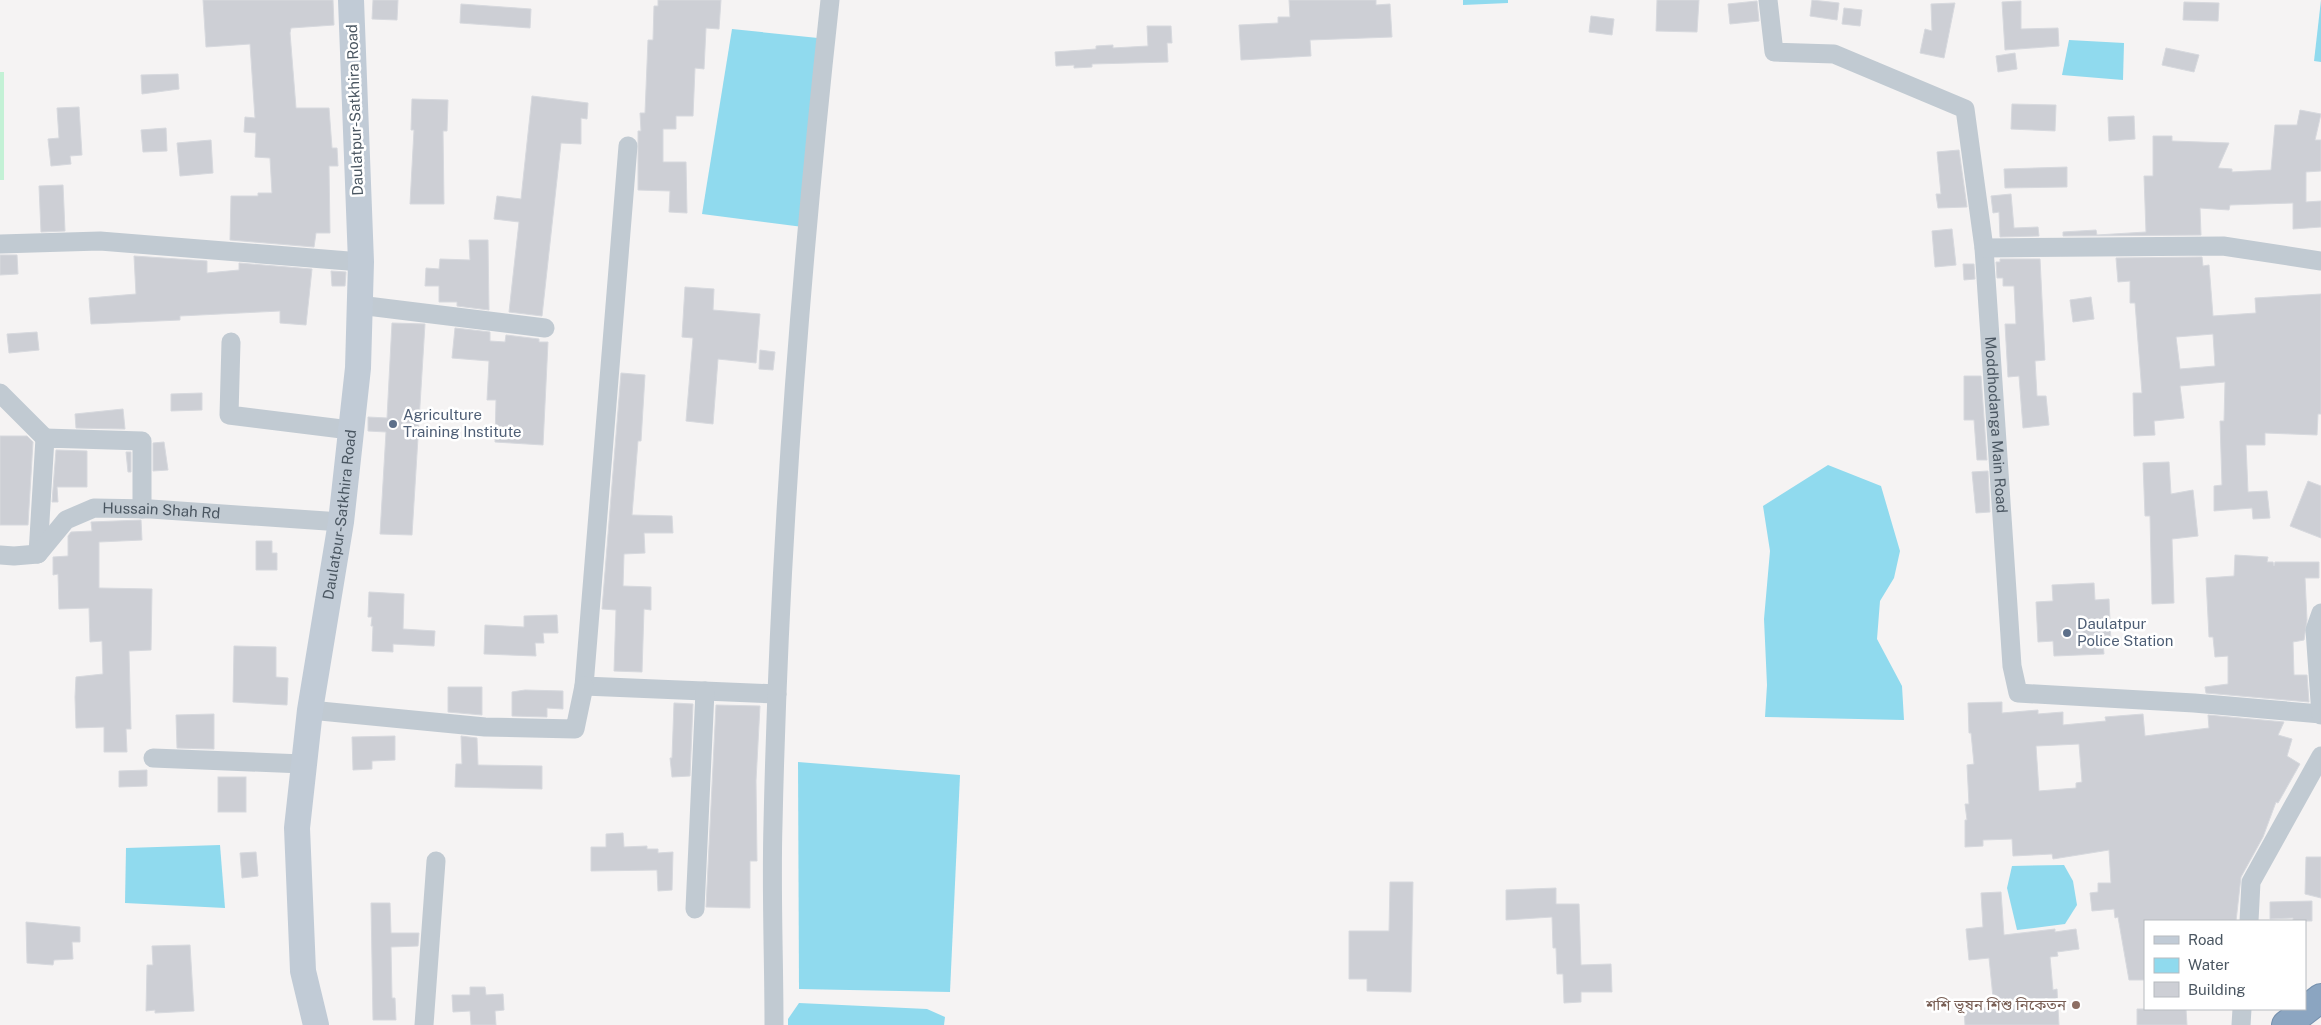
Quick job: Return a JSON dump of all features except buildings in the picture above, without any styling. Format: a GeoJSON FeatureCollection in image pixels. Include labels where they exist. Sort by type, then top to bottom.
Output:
{"type":"FeatureCollection","features":[{"type":"Feature","properties":{"kind":"highway"},"geometry":{"type":"LineString","coordinates":[[2306,1010],[2321,998]]}},
{"type":"Feature","properties":{"kind":"highway"},"geometry":{"type":"LineString","coordinates":[[2286,1025],[2305,1010]]}},
{"type":"Feature","properties":{"kind":"highway"},"geometry":{"type":"LineString","coordinates":[[2314,1025],[2321,1020]]}},
{"type":"Feature","properties":{"kind":"main road","name":"Daulatpur-Satkhira Road"},"geometry":{"type":"LineString","coordinates":[[316,1025],[303,971],[297,828],[310,710],[341,522],[358,368],[361,262],[351,0]]}},
{"type":"Feature","properties":{"kind":"street"},"geometry":{"type":"LineString","coordinates":[[774,1025],[773,826],[787,474],[815,137],[830,0]]}},
{"type":"Feature","properties":{"kind":"street","name":"Moddhodanga Main Road"},"geometry":{"type":"LineString","coordinates":[[1768,0],[1774,52],[1834,54],[1965,109],[1984,248],[2012,666],[2018,693],[2194,703],[2321,714]]}},
{"type":"Feature","properties":{"kind":"street"},"geometry":{"type":"LineString","coordinates":[[310,710],[485,727],[575,729],[584,686],[628,146]]}},
{"type":"Feature","properties":{"kind":"street"},"geometry":{"type":"LineString","coordinates":[[0,244],[100,241],[361,262]]}},
{"type":"Feature","properties":{"kind":"street"},"geometry":{"type":"LineString","coordinates":[[1984,248],[2223,246],[2321,261]]}},
{"type":"Feature","properties":{"kind":"street"},"geometry":{"type":"LineString","coordinates":[[359,305],[545,328]]}},
{"type":"Feature","properties":{"kind":"street"},"geometry":{"type":"LineString","coordinates":[[231,342],[229,415],[350,430]]}},
{"type":"Feature","properties":{"kind":"street"},"geometry":{"type":"LineString","coordinates":[[0,393],[45,438],[142,442],[142,509]]}},
{"type":"Feature","properties":{"kind":"street"},"geometry":{"type":"LineString","coordinates":[[0,555],[38,554],[45,438]]}},
{"type":"Feature","properties":{"kind":"street","name":"Hussain Shah Rd"},"geometry":{"type":"LineString","coordinates":[[38,554],[66,520],[94,508],[142,509],[341,522]]}},
{"type":"Feature","properties":{"kind":"street"},"geometry":{"type":"LineString","coordinates":[[2321,613],[2315,630],[2321,714]]}},
{"type":"Feature","properties":{"kind":"street"},"geometry":{"type":"LineString","coordinates":[[584,686],[777,694]]}},
{"type":"Feature","properties":{"kind":"street"},"geometry":{"type":"LineString","coordinates":[[695,909],[705,691]]}},
{"type":"Feature","properties":{"kind":"street"},"geometry":{"type":"LineString","coordinates":[[2248,920],[2251,882],[2321,756]]}},
{"type":"Feature","properties":{"kind":"street"},"geometry":{"type":"LineString","coordinates":[[153,758],[303,764]]}},
{"type":"Feature","properties":{"kind":"street"},"geometry":{"type":"LineString","coordinates":[[424,1025],[436,861]]}},
{"type":"Feature","properties":{"kind":"street"},"geometry":{"type":"LineString","coordinates":[[2241,1025],[2242,1010]]}},
{"type":"Feature","properties":{"kind":"green space"},"geometry":{"type":"Polygon","coordinates":[[[0,72],[4,72],[4,180],[0,180],[0,72]]]}},
{"type":"Feature","properties":{"kind":"water"},"geometry":{"type":"Polygon","coordinates":[[[1463,0],[1508,0],[1508,3],[1463,5],[1463,0]]]}},
{"type":"Feature","properties":{"kind":"water"},"geometry":{"type":"Polygon","coordinates":[[[2321,0],[2321,62],[2314,61],[2321,0]]]}},
{"type":"Feature","properties":{"kind":"water"},"geometry":{"type":"Polygon","coordinates":[[[732,29],[818,38],[803,227],[702,214],[732,29]]]}},
{"type":"Feature","properties":{"kind":"water"},"geometry":{"type":"Polygon","coordinates":[[[2069,40],[2124,43],[2123,80],[2062,75],[2069,40]]]}},
{"type":"Feature","properties":{"kind":"water"},"geometry":{"type":"Polygon","coordinates":[[[1828,465],[1881,486],[1900,551],[1894,578],[1880,601],[1877,639],[1902,686],[1904,720],[1765,717],[1767,685],[1764,619],[1770,551],[1763,506],[1828,465]]]}},
{"type":"Feature","properties":{"kind":"water"},"geometry":{"type":"Polygon","coordinates":[[[798,762],[960,775],[950,992],[799,989],[798,762]]]}},
{"type":"Feature","properties":{"kind":"water"},"geometry":{"type":"Polygon","coordinates":[[[220,845],[225,908],[125,903],[126,848],[220,845]]]}},
{"type":"Feature","properties":{"kind":"water"},"geometry":{"type":"Polygon","coordinates":[[[2064,865],[2073,881],[2077,905],[2065,924],[2017,930],[2007,888],[2012,866],[2064,865]]]}},
{"type":"Feature","properties":{"kind":"water"},"geometry":{"type":"Polygon","coordinates":[[[799,1003],[927,1009],[945,1017],[944,1025],[788,1025],[788,1019],[799,1003]]]}},
{"type":"Feature","properties":{"kind":"place","name":"Agriculture Training Institute"},"geometry":{"type":"Point","coordinates":[393,424]}},
{"type":"Feature","properties":{"kind":"place","name":"Daulatpur Police Station"},"geometry":{"type":"Point","coordinates":[2067,633]}},
{"type":"Feature","properties":{"kind":"place","name":"শশি ভূষন শিশু নিকেতন"},"geometry":{"type":"Point","coordinates":[2076,1005]}}]}
